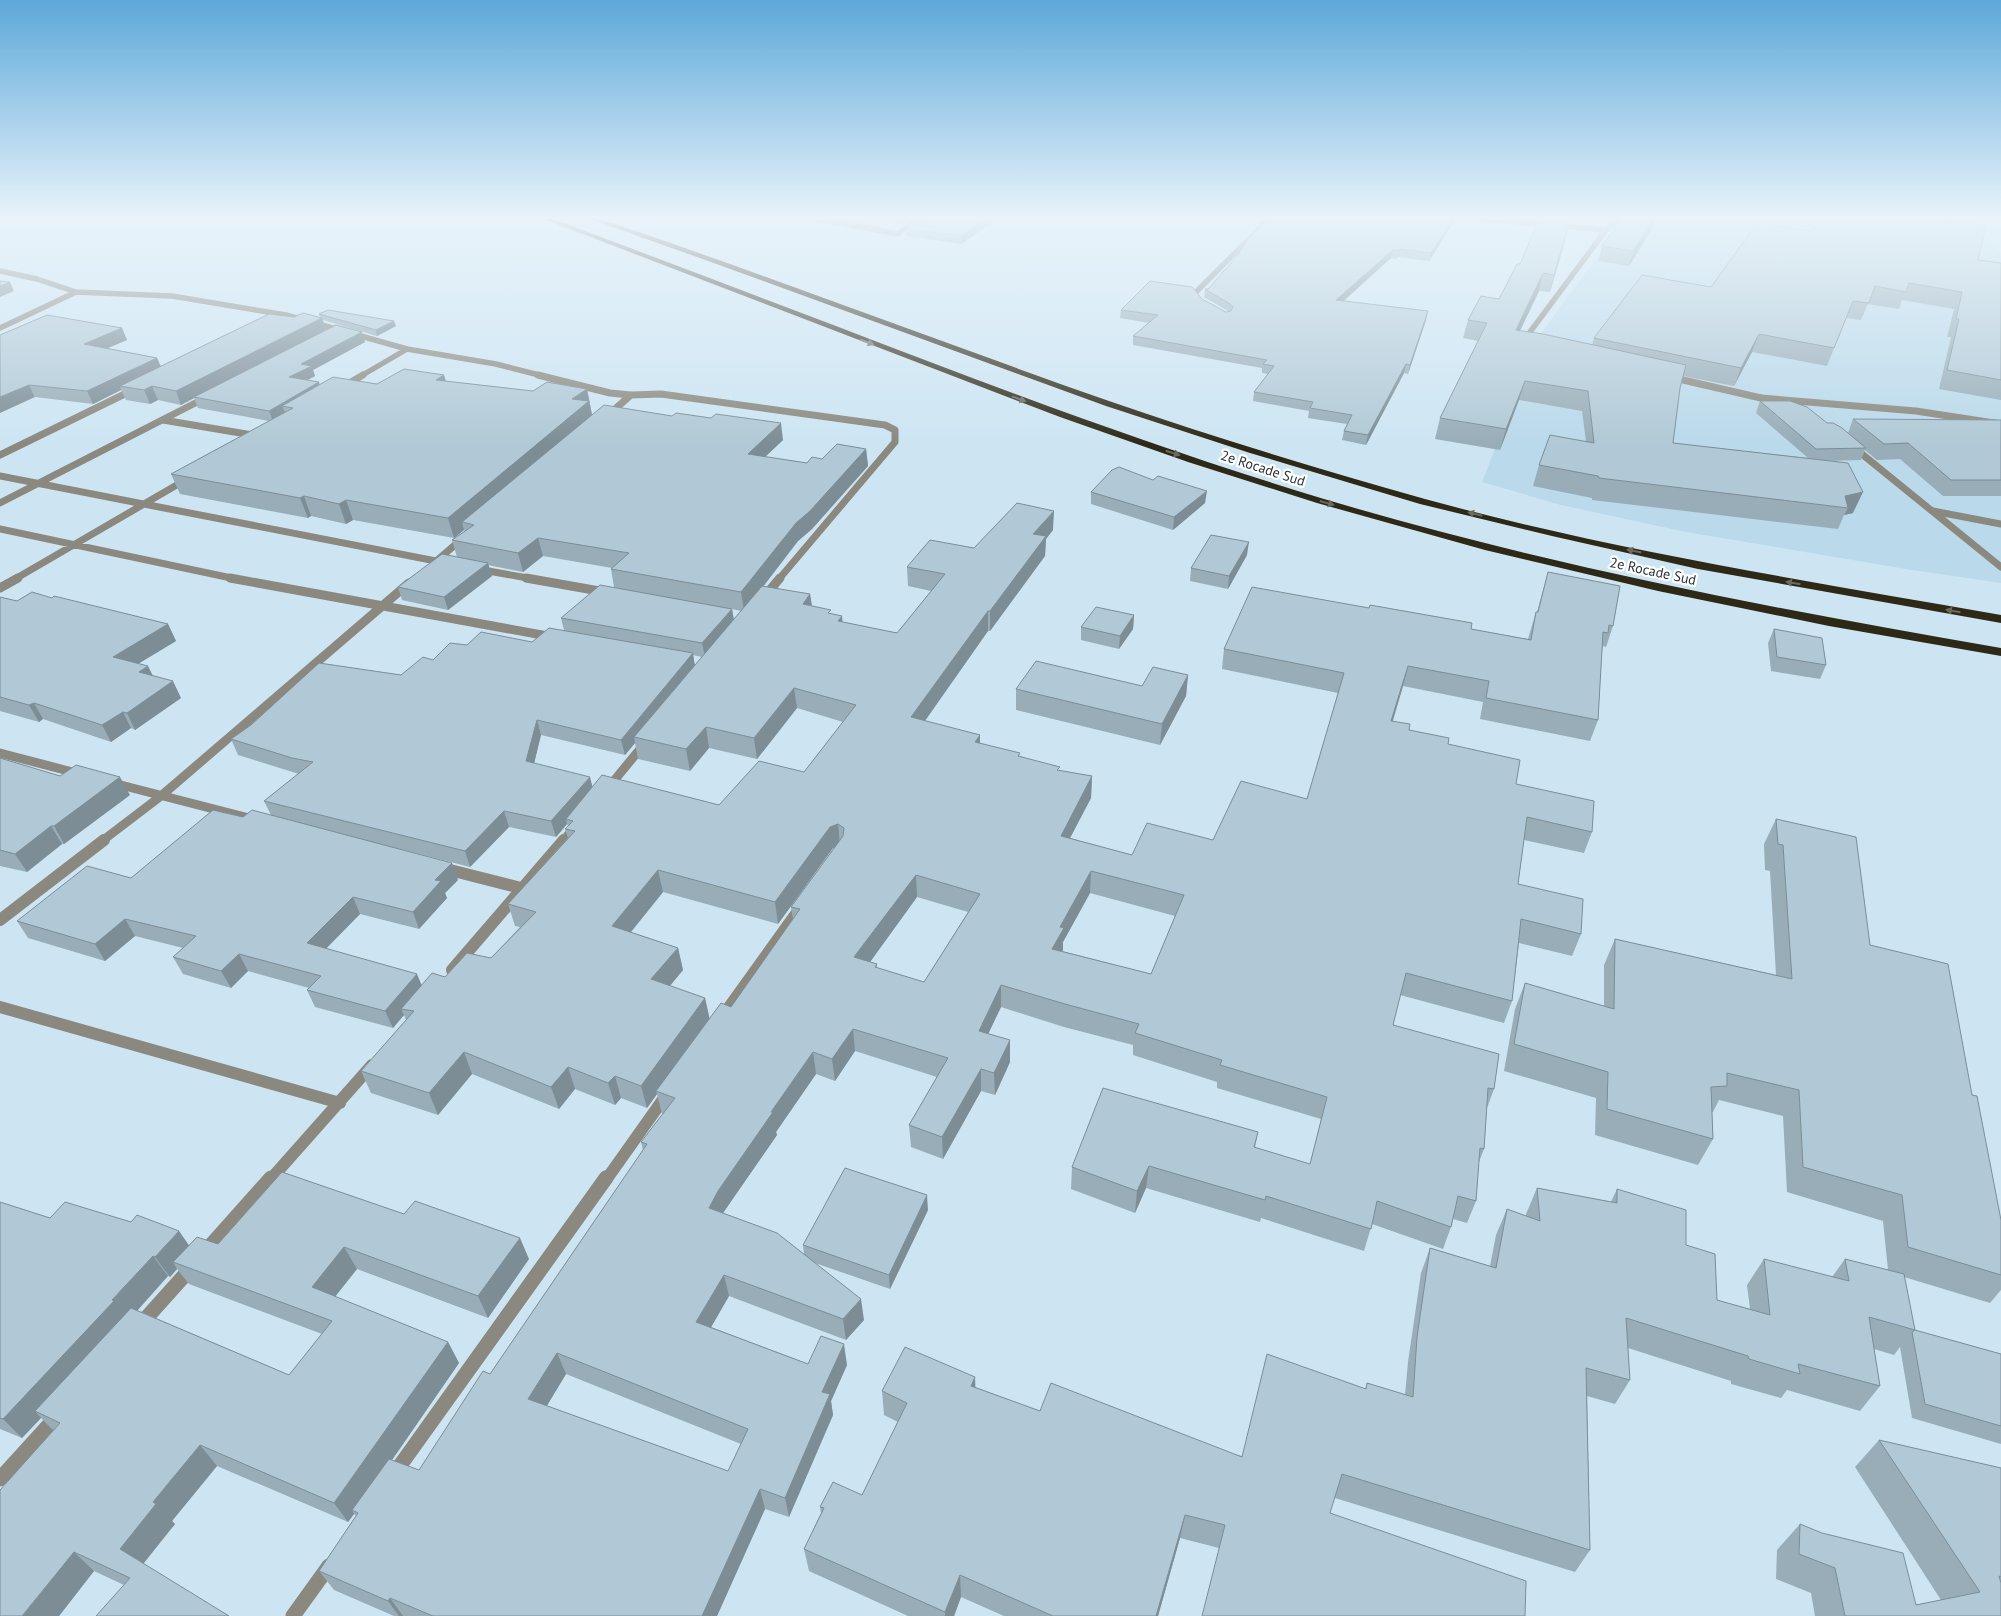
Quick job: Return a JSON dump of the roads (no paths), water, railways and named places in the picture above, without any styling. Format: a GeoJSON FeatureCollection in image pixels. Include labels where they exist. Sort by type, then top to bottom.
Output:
{"type":"FeatureCollection","features":[{"type":"Feature","properties":{"kind":"highway","name":"2e Rocade Sud"},"geometry":{"type":"LineString","coordinates":[[743,293],[1088,424],[1366,515],[1489,548],[1626,580],[1779,612],[2001,652]]}},
{"type":"Feature","properties":{"kind":"highway","name":"2e Rocade Sud"},"geometry":{"type":"LineString","coordinates":[[806,293],[1109,404],[1254,451],[1424,502],[1552,533],[1698,565],[2001,619]]}},
{"type":"Feature","properties":{"kind":"street"},"geometry":{"type":"LineString","coordinates":[[0,328],[73,293]]}},
{"type":"Feature","properties":{"kind":"street"},"geometry":{"type":"LineString","coordinates":[[110,293],[172,296],[286,315],[407,349],[496,364],[610,393],[631,395],[662,394],[885,425],[895,430],[895,442],[753,611]]}},
{"type":"Feature","properties":{"kind":"street"},"geometry":{"type":"LineString","coordinates":[[1195,293],[1197,299],[1207,306]]}},
{"type":"Feature","properties":{"kind":"street"},"geometry":{"type":"LineString","coordinates":[[1541,346],[1528,339],[1530,332],[1559,293]]}},
{"type":"Feature","properties":{"kind":"street"},"geometry":{"type":"LineString","coordinates":[[277,319],[286,315]]}},
{"type":"Feature","properties":{"kind":"street"},"geometry":{"type":"LineString","coordinates":[[330,334],[339,330]]}},
{"type":"Feature","properties":{"kind":"street"},"geometry":{"type":"LineString","coordinates":[[333,393],[407,349]]}},
{"type":"Feature","properties":{"kind":"street"},"geometry":{"type":"LineString","coordinates":[[1665,375],[1761,398],[1788,407]]}},
{"type":"Feature","properties":{"kind":"street"},"geometry":{"type":"LineString","coordinates":[[0,454],[143,385]]}},
{"type":"Feature","properties":{"kind":"street"},"geometry":{"type":"LineString","coordinates":[[0,504],[216,393]]}},
{"type":"Feature","properties":{"kind":"street"},"geometry":{"type":"LineString","coordinates":[[601,421],[631,395]]}},
{"type":"Feature","properties":{"kind":"street"},"geometry":{"type":"LineString","coordinates":[[1761,398],[1916,412],[2001,424]]}},
{"type":"Feature","properties":{"kind":"street"},"geometry":{"type":"LineString","coordinates":[[163,420],[259,436]]}},
{"type":"Feature","properties":{"kind":"street"},"geometry":{"type":"LineString","coordinates":[[251,441],[268,431]]}},
{"type":"Feature","properties":{"kind":"street"},"geometry":{"type":"LineString","coordinates":[[1848,442],[2001,567]]}},
{"type":"Feature","properties":{"kind":"street"},"geometry":{"type":"LineString","coordinates":[[0,588],[194,475]]}},
{"type":"Feature","properties":{"kind":"street"},"geometry":{"type":"LineString","coordinates":[[0,476],[433,564],[446,563]]}},
{"type":"Feature","properties":{"kind":"street"},"geometry":{"type":"LineString","coordinates":[[1933,511],[2001,524]]}},
{"type":"Feature","properties":{"kind":"street"},"geometry":{"type":"LineString","coordinates":[[0,528],[73,546],[379,607],[562,639]]}},
{"type":"Feature","properties":{"kind":"street"},"geometry":{"type":"LineString","coordinates":[[433,564],[474,530]]}},
{"type":"Feature","properties":{"kind":"street"},"geometry":{"type":"LineString","coordinates":[[465,567],[611,593]]}},
{"type":"Feature","properties":{"kind":"street"},"geometry":{"type":"LineString","coordinates":[[0,919],[161,796],[415,578]]}},
{"type":"Feature","properties":{"kind":"street"},"geometry":{"type":"LineString","coordinates":[[598,799],[651,736]]}},
{"type":"Feature","properties":{"kind":"street"},"geometry":{"type":"LineString","coordinates":[[0,752],[266,823]]}},
{"type":"Feature","properties":{"kind":"street"},"geometry":{"type":"LineString","coordinates":[[446,977],[586,814]]}},
{"type":"Feature","properties":{"kind":"street"},"geometry":{"type":"LineString","coordinates":[[436,866],[521,888]]}},
{"type":"Feature","properties":{"kind":"street"},"geometry":{"type":"LineString","coordinates":[[711,1032],[810,894]]}},
{"type":"Feature","properties":{"kind":"street"},"geometry":{"type":"LineString","coordinates":[[0,1007],[340,1103]]}},
{"type":"Feature","properties":{"kind":"street"},"geometry":{"type":"LineString","coordinates":[[134,1332],[340,1103],[378,1058]]}},
{"type":"Feature","properties":{"kind":"street"},"geometry":{"type":"LineString","coordinates":[[386,1486],[676,1080]]}},
{"type":"Feature","properties":{"kind":"street"},"geometry":{"type":"LineString","coordinates":[[0,1479],[67,1405]]}},
{"type":"Feature","properties":{"kind":"street"},"geometry":{"type":"LineString","coordinates":[[293,1616],[340,1551]]}}]}
